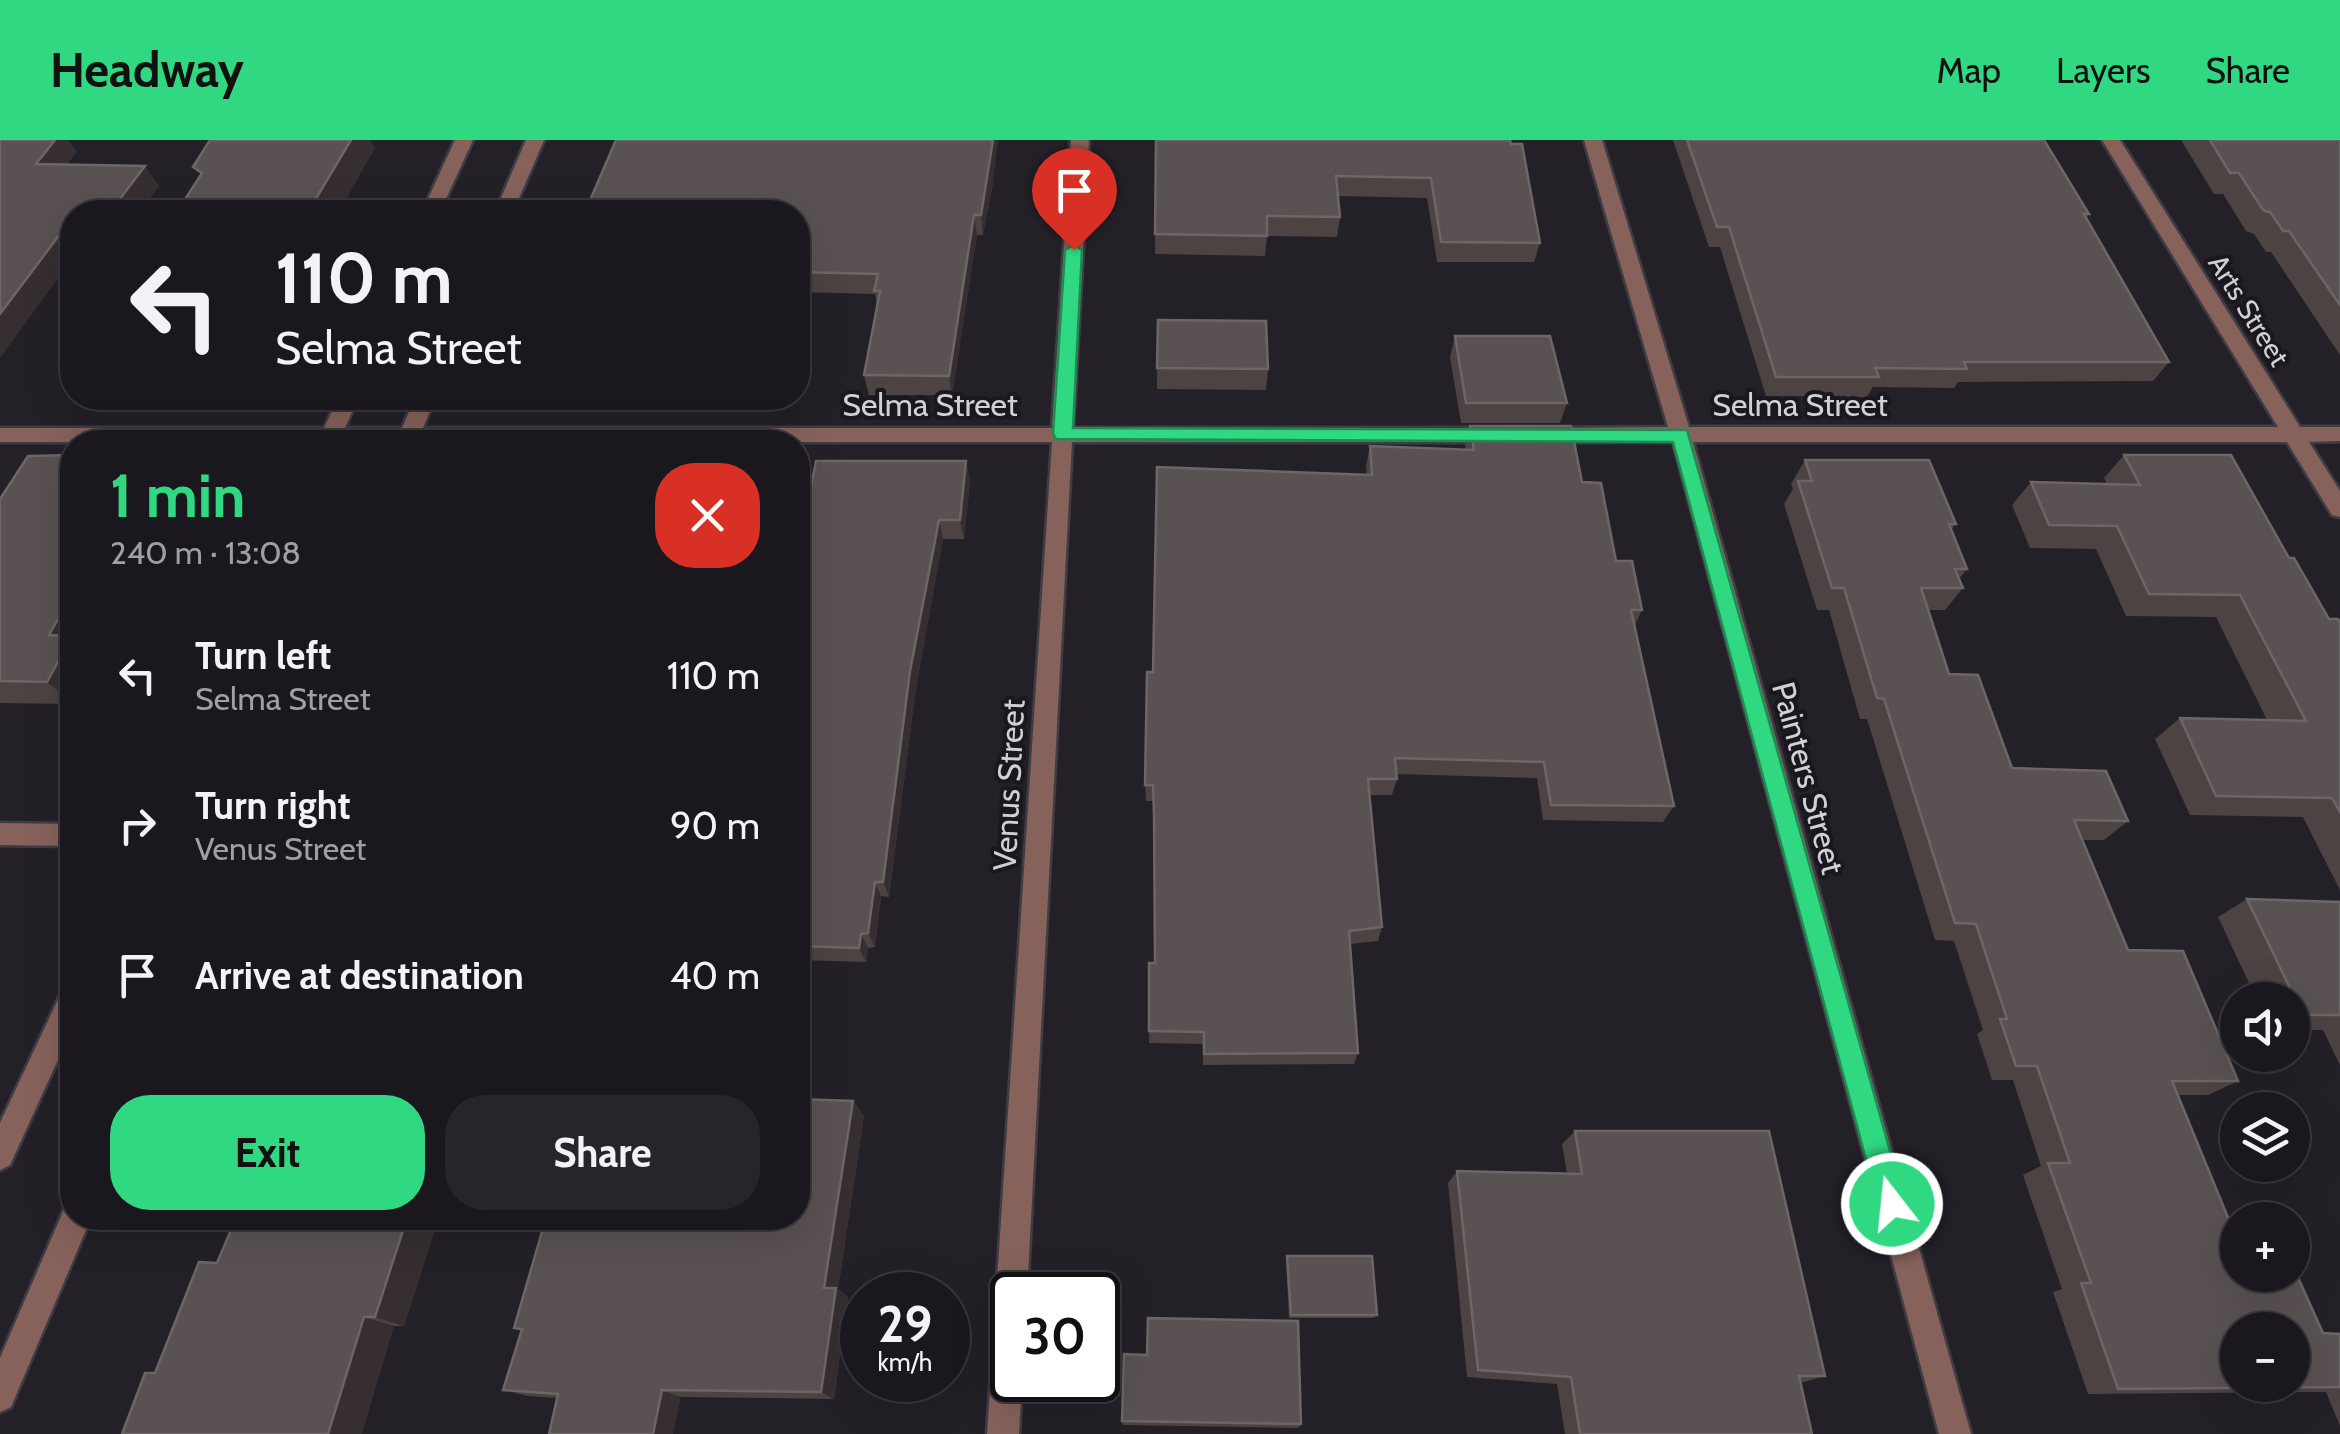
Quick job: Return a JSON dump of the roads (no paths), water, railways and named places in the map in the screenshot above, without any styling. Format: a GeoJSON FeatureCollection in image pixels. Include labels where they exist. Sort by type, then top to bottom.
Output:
{"type":"FeatureCollection","features":[{"type":"Feature","properties":{"kind":"street"},"geometry":{"type":"LineString","coordinates":[[437,200],[464,140]]}},
{"type":"Feature","properties":{"kind":"street"},"geometry":{"type":"LineString","coordinates":[[509,200],[535,140]]}},
{"type":"Feature","properties":{"kind":"street","name":"Venus Street"},"geometry":{"type":"LineString","coordinates":[[1003,1434],[1080,140]]}},
{"type":"Feature","properties":{"kind":"street","name":"Painters Street"},"geometry":{"type":"LineString","coordinates":[[1593,140],[1680,435],[1955,1434]]}},
{"type":"Feature","properties":{"kind":"street","name":"Arts Street"},"geometry":{"type":"LineString","coordinates":[[2111,140],[2340,509]]}},
{"type":"Feature","properties":{"kind":"street","name":"Selma Street"},"geometry":{"type":"LineString","coordinates":[[810,436],[2340,434]]}},
{"type":"Feature","properties":{"kind":"street","name":"Selma Street"},"geometry":{"type":"LineString","coordinates":[[0,435],[60,436]]}},
{"type":"Feature","properties":{"kind":"street"},"geometry":{"type":"LineString","coordinates":[[0,834],[60,835]]}},
{"type":"Feature","properties":{"kind":"street"},"geometry":{"type":"LineString","coordinates":[[0,1156],[60,1026]]}},
{"type":"Feature","properties":{"kind":"street"},"geometry":{"type":"LineString","coordinates":[[0,1396],[71,1230]]}}]}
